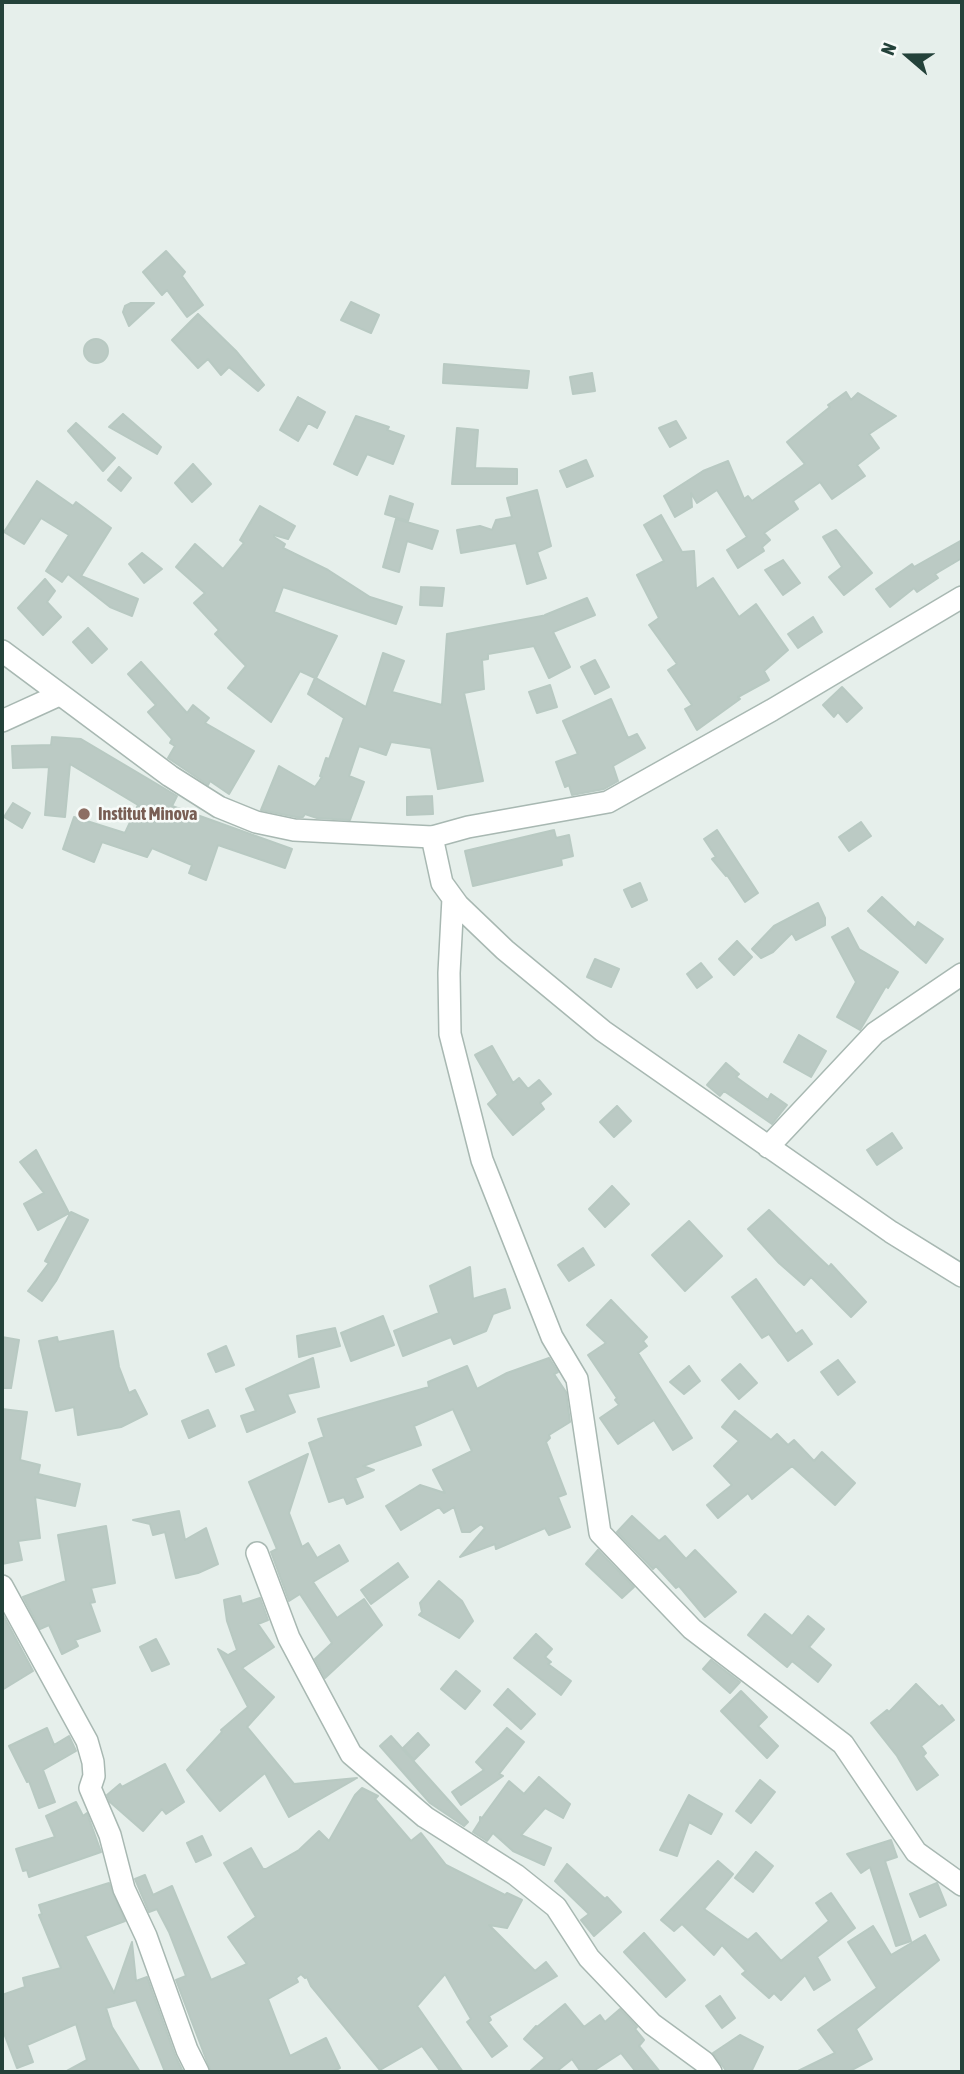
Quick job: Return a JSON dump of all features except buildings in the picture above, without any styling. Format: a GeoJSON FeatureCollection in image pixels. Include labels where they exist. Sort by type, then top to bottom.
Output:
{"type":"FeatureCollection","features":[{"type":"Feature","properties":{"kind":"street"},"geometry":{"type":"LineString","coordinates":[[2,651],[170,776],[219,807],[256,822],[294,830],[404,838],[432,837],[468,827],[608,802],[772,710],[962,597]]}},
{"type":"Feature","properties":{"kind":"street"},"geometry":{"type":"LineString","coordinates":[[2,721],[59,695]]}},
{"type":"Feature","properties":{"kind":"street"},"geometry":{"type":"LineString","coordinates":[[432,837],[442,883],[453,898],[505,950],[603,1031],[891,1232],[962,1276]]}},
{"type":"Feature","properties":{"kind":"street"},"geometry":{"type":"LineString","coordinates":[[453,898],[449,973],[450,1034],[482,1160],[552,1337],[577,1379],[600,1533],[692,1629],[843,1744],[916,1853],[962,1885]]}},
{"type":"Feature","properties":{"kind":"street"},"geometry":{"type":"LineString","coordinates":[[768,1147],[875,1034],[962,974]]}},
{"type":"Feature","properties":{"kind":"street"},"geometry":{"type":"LineString","coordinates":[[257,1553],[289,1638],[351,1754],[425,1817],[516,1874],[556,1907],[589,1958],[652,2024],[704,2062],[711,2072]]}},
{"type":"Feature","properties":{"kind":"street"},"geometry":{"type":"LineString","coordinates":[[2,1586],[87,1741],[94,1776],[90,1788],[110,1835],[124,1889],[146,1936],[187,2050],[198,2072]]}},
{"type":"Feature","properties":{"kind":"place","name":"Institut Minova"},"geometry":{"type":"Point","coordinates":[84,814]}}]}
